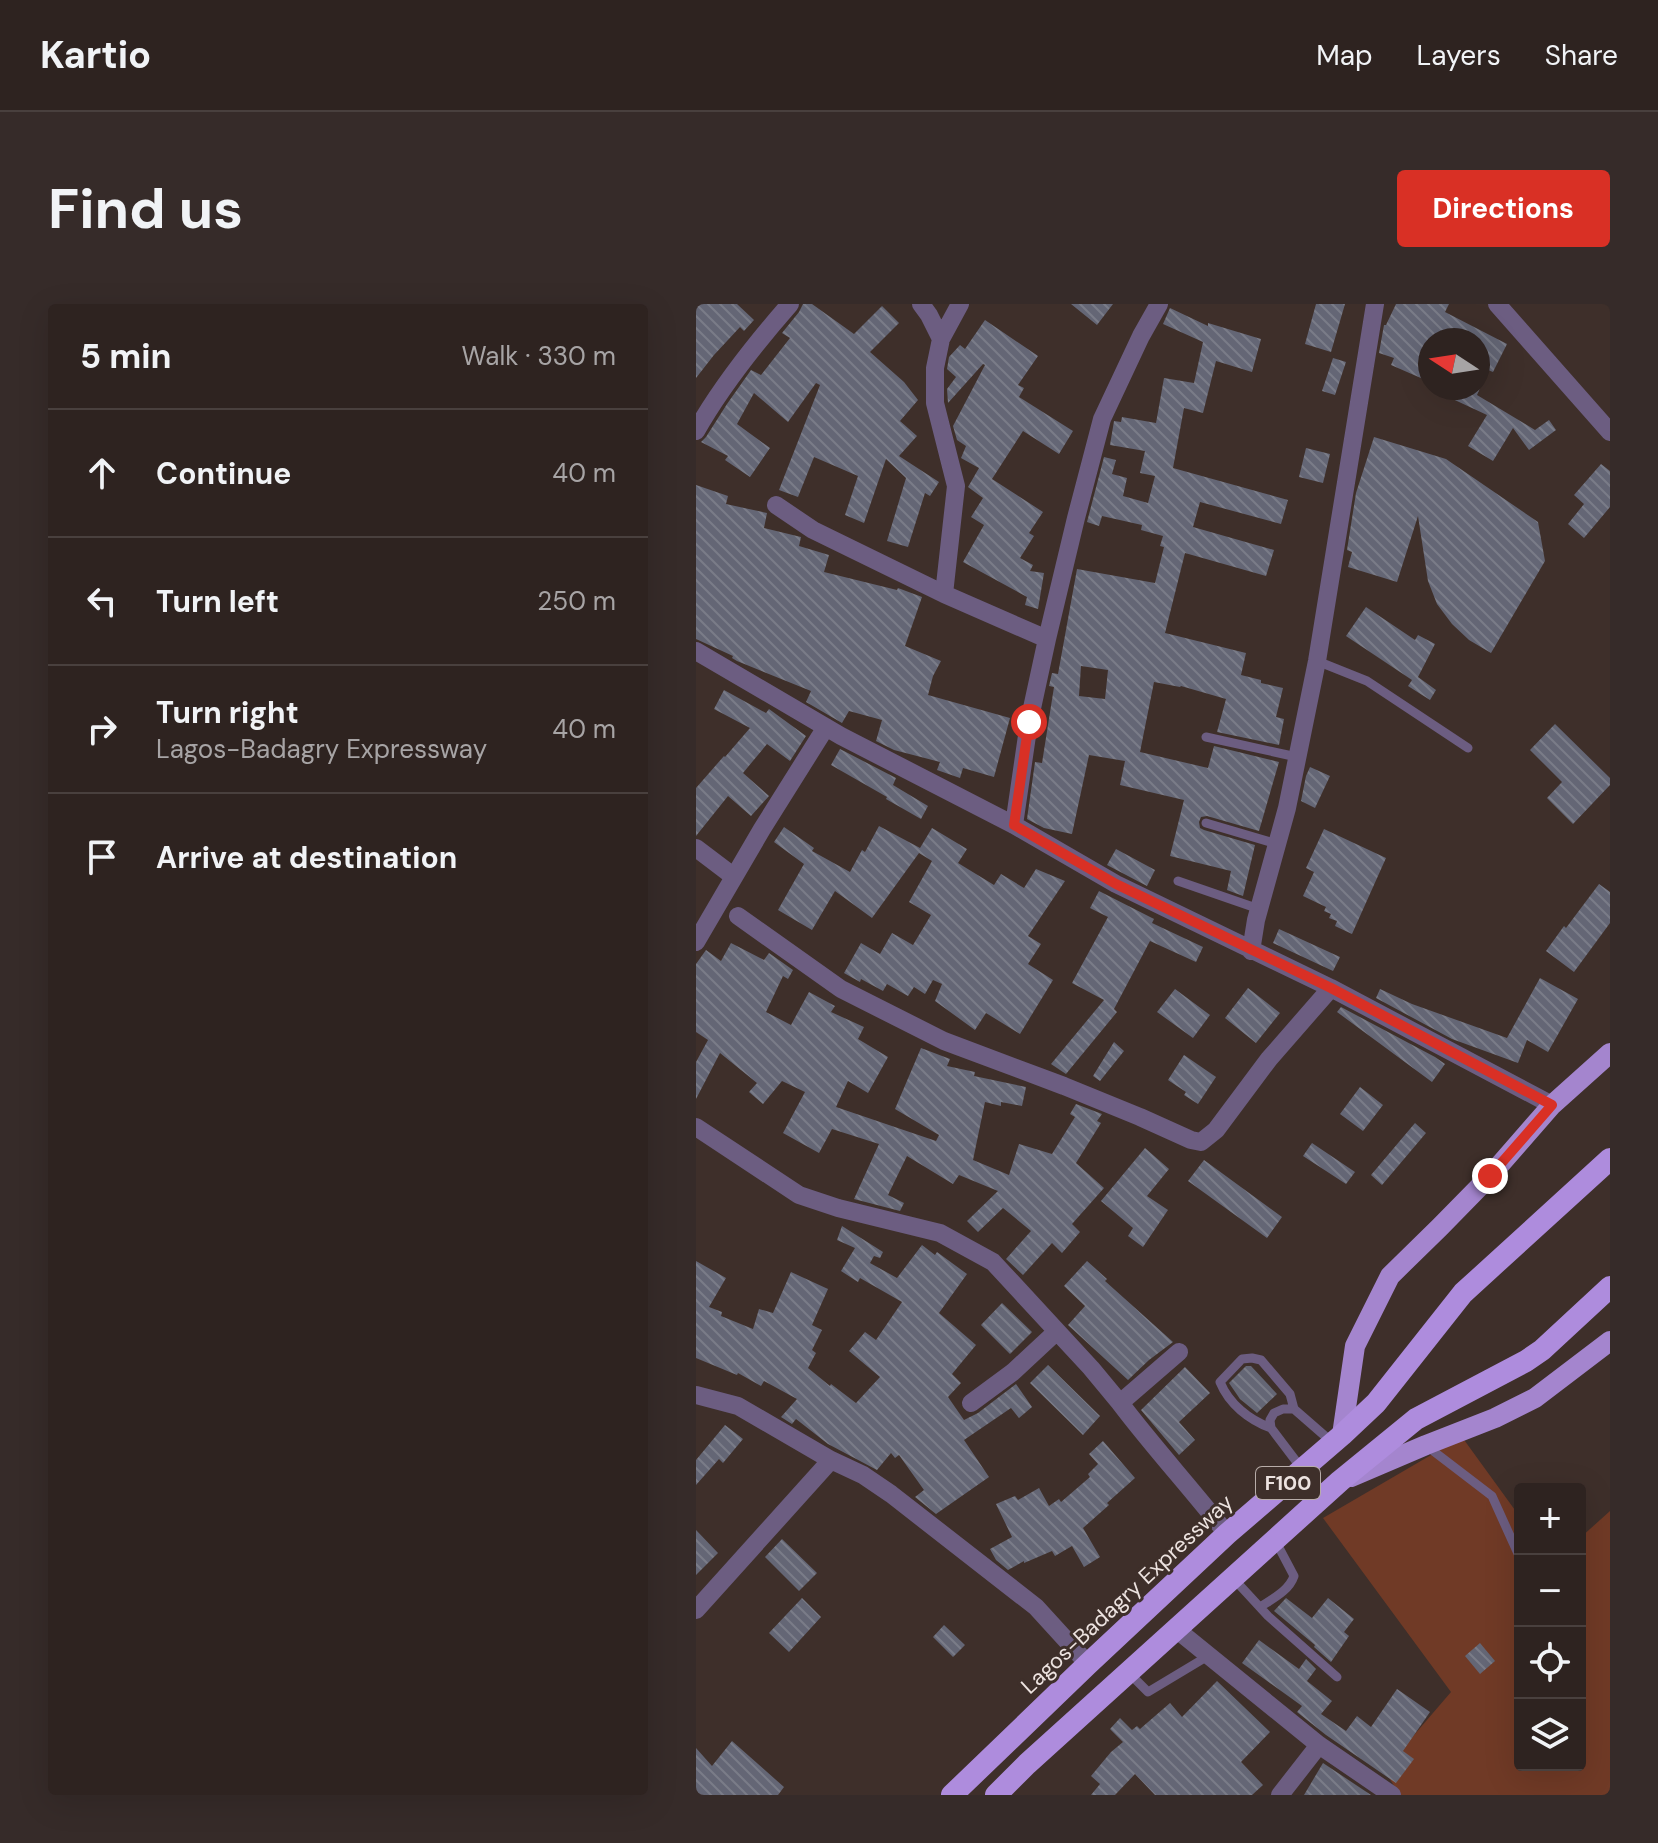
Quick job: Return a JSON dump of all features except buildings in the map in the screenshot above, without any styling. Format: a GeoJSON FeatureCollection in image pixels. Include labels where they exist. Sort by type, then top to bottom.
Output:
{"type":"FeatureCollection","features":[{"type":"Feature","properties":{"kind":"highway","name":"Lagos-Badagry Expressway"},"geometry":{"type":"LineString","coordinates":[[952,1795],[1227,1534],[1376,1403],[1463,1293],[1610,1159]]}},
{"type":"Feature","properties":{"kind":"highway","name":"F100"},"geometry":{"type":"LineString","coordinates":[[996,1795],[1340,1481],[1416,1419],[1510,1371],[1534,1355],[1610,1287]]}},
{"type":"Feature","properties":{"kind":"main road"},"geometry":{"type":"LineString","coordinates":[[1338,1439],[1355,1346],[1390,1276],[1460,1207],[1552,1105],[1610,1053]]}},
{"type":"Feature","properties":{"kind":"main road"},"geometry":{"type":"LineString","coordinates":[[1340,1481],[1495,1418],[1535,1398],[1610,1341]]}},
{"type":"Feature","properties":{"kind":"street"},"geometry":{"type":"LineString","coordinates":[[696,431],[704,398],[790,304]]}},
{"type":"Feature","properties":{"kind":"street"},"geometry":{"type":"LineString","coordinates":[[921,304],[941,339]]}},
{"type":"Feature","properties":{"kind":"street"},"geometry":{"type":"LineString","coordinates":[[944,594],[956,486],[935,403],[935,368],[941,339],[960,304]]}},
{"type":"Feature","properties":{"kind":"street"},"geometry":{"type":"LineString","coordinates":[[1014,825],[1029,722],[1102,419],[1159,304]]}},
{"type":"Feature","properties":{"kind":"street"},"geometry":{"type":"LineString","coordinates":[[1251,951],[1317,661],[1375,304]]}},
{"type":"Feature","properties":{"kind":"street"},"geometry":{"type":"LineString","coordinates":[[1497,304],[1610,432]]}},
{"type":"Feature","properties":{"kind":"street"},"geometry":{"type":"LineString","coordinates":[[776,505],[813,530],[944,594],[1047,639]]}},
{"type":"Feature","properties":{"kind":"street"},"geometry":{"type":"LineString","coordinates":[[696,651],[826,727],[1014,825],[1116,884],[1331,988],[1552,1105]]}},
{"type":"Feature","properties":{"kind":"street"},"geometry":{"type":"LineString","coordinates":[[696,942],[733,876],[826,727]]}},
{"type":"Feature","properties":{"kind":"street"},"geometry":{"type":"LineString","coordinates":[[696,848],[733,876]]}},
{"type":"Feature","properties":{"kind":"street"},"geometry":{"type":"LineString","coordinates":[[738,916],[841,989],[944,1041],[1201,1142],[1216,1130],[1269,1059],[1331,988]]}},
{"type":"Feature","properties":{"kind":"street"},"geometry":{"type":"LineString","coordinates":[[696,1127],[799,1195],[838,1208],[940,1233],[993,1262],[1091,1368],[1227,1534]]}},
{"type":"Feature","properties":{"kind":"street"},"geometry":{"type":"LineString","coordinates":[[971,1403],[1013,1372],[1056,1332]]}},
{"type":"Feature","properties":{"kind":"street"},"geometry":{"type":"LineString","coordinates":[[1120,1403],[1179,1352]]}},
{"type":"Feature","properties":{"kind":"street"},"geometry":{"type":"LineString","coordinates":[[696,1395],[738,1406],[863,1475],[891,1494],[1036,1607],[1088,1664]]}},
{"type":"Feature","properties":{"kind":"street"},"geometry":{"type":"LineString","coordinates":[[696,1610],[831,1460]]}},
{"type":"Feature","properties":{"kind":"street"},"geometry":{"type":"LineString","coordinates":[[1176,1629],[1319,1745],[1392,1795]]}},
{"type":"Feature","properties":{"kind":"street"},"geometry":{"type":"LineString","coordinates":[[1280,1795],[1319,1745]]}},
{"type":"Feature","properties":{"kind":"lane"},"geometry":{"type":"LineString","coordinates":[[1317,661],[1367,681],[1468,748]]}},
{"type":"Feature","properties":{"kind":"lane"},"geometry":{"type":"LineString","coordinates":[[1206,737],[1297,757]]}},
{"type":"Feature","properties":{"kind":"lane"},"geometry":{"type":"LineString","coordinates":[[1206,823],[1277,844]]}},
{"type":"Feature","properties":{"kind":"lane"},"geometry":{"type":"LineString","coordinates":[[1178,881],[1259,909]]}},
{"type":"Feature","properties":{"kind":"lane"},"geometry":{"type":"LineString","coordinates":[[1271,1428],[1253,1422],[1225,1394],[1220,1382],[1242,1359],[1261,1360],[1290,1394],[1294,1409]]}},
{"type":"Feature","properties":{"kind":"lane"},"geometry":{"type":"LineString","coordinates":[[1303,1469],[1271,1428],[1270,1420],[1274,1413],[1294,1409],[1338,1439]]}},
{"type":"Feature","properties":{"kind":"lane"},"geometry":{"type":"LineString","coordinates":[[1426,1445],[1492,1496],[1519,1555]]}},
{"type":"Feature","properties":{"kind":"lane"},"geometry":{"type":"LineString","coordinates":[[1260,1607],[1293,1581],[1294,1576],[1275,1540]]}},
{"type":"Feature","properties":{"kind":"lane"},"geometry":{"type":"LineString","coordinates":[[1233,1578],[1337,1677]]}},
{"type":"Feature","properties":{"kind":"lane"},"geometry":{"type":"LineString","coordinates":[[1128,1672],[1148,1692],[1208,1656]]}},
{"type":"Feature","properties":{"kind":"shaded area"},"geometry":{"type":"Polygon","coordinates":[[[1462,1437],[1514,1509],[1514,1771],[1586,1771],[1586,1533],[1610,1511],[1610,1795],[1400,1795],[1384,1770],[1451,1692],[1323,1518],[1462,1437]]]}},
{"type":"Feature","properties":{"kind":"route"},"geometry":{"type":"LineString","coordinates":[[1029,722],[1014,825],[1116,884],[1331,988],[1552,1105],[1490,1176]]}}]}
